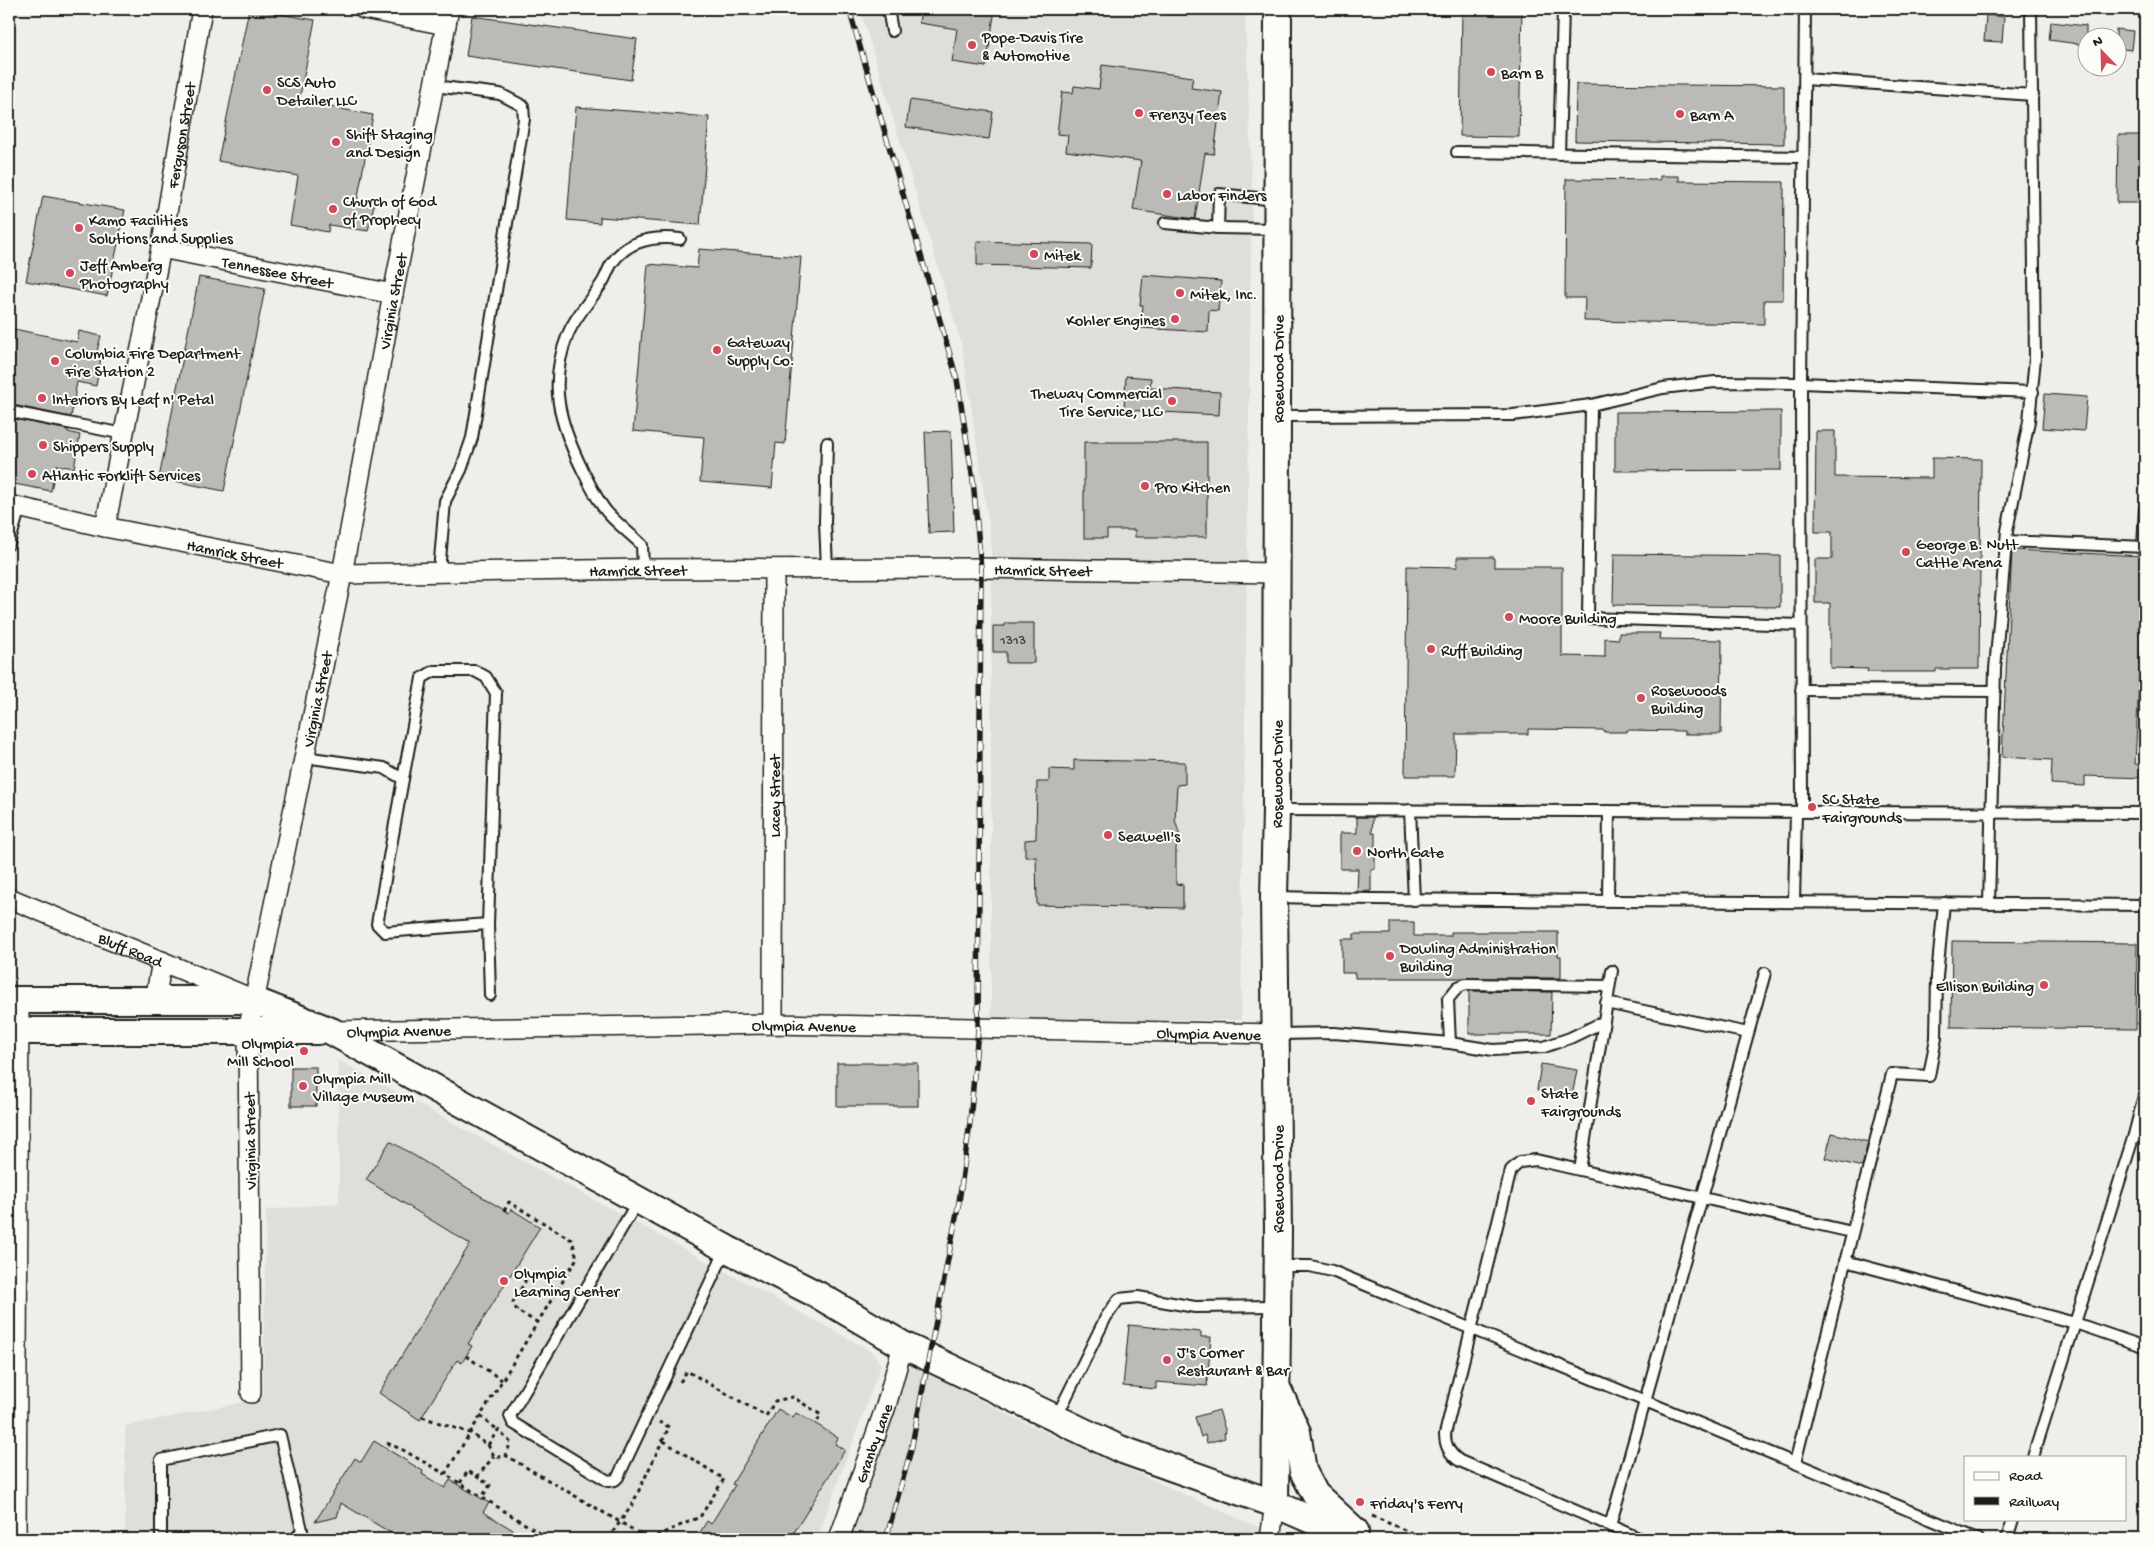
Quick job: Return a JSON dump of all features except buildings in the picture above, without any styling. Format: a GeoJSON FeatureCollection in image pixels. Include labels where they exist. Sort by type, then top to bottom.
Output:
{"type":"FeatureCollection","features":[{"type":"Feature","properties":{"kind":"main road","name":"Rosewood Drive"},"geometry":{"type":"LineString","coordinates":[[1275,1504],[1277,1266],[1274,897],[1276,810],[1275,573],[1278,9]]}},
{"type":"Feature","properties":{"kind":"main road","name":"Olympia Avenue"},"geometry":{"type":"LineString","coordinates":[[14,1000],[253,1000],[331,1031]]}},
{"type":"Feature","properties":{"kind":"main road","name":"Olympia Avenue"},"geometry":{"type":"LineString","coordinates":[[13,1031],[331,1031]]}},
{"type":"Feature","properties":{"kind":"main road"},"geometry":{"type":"LineString","coordinates":[[331,1031],[727,1248],[818,1295],[903,1345],[1120,1449],[1275,1504],[1355,1539]]}},
{"type":"Feature","properties":{"kind":"main road"},"geometry":{"type":"LineString","coordinates":[[1276,1386],[1297,1432],[1303,1470],[1315,1494],[1366,1539]]}},
{"type":"Feature","properties":{"kind":"street","name":"Ferguson Street"},"geometry":{"type":"LineString","coordinates":[[105,527],[161,248],[202,9]]}},
{"type":"Feature","properties":{"kind":"street"},"geometry":{"type":"LineString","coordinates":[[364,9],[447,17]]}},
{"type":"Feature","properties":{"kind":"street","name":"Virginia Street"},"geometry":{"type":"LineString","coordinates":[[251,1393],[248,1031],[342,574],[393,294],[447,17]]}},
{"type":"Feature","properties":{"kind":"street","name":"Tennessee Street"},"geometry":{"type":"LineString","coordinates":[[161,248],[393,294]]}},
{"type":"Feature","properties":{"kind":"street","name":"Hamrick Street"},"geometry":{"type":"LineString","coordinates":[[14,506],[105,527],[342,574],[643,569],[981,568],[1275,573]]}},
{"type":"Feature","properties":{"kind":"street","name":"Lacey Street"},"geometry":{"type":"LineString","coordinates":[[773,1024],[774,569]]}},
{"type":"Feature","properties":{"kind":"street","name":"Bluff Road"},"geometry":{"type":"LineString","coordinates":[[9,898],[253,1000]]}},
{"type":"Feature","properties":{"kind":"street"},"geometry":{"type":"LineString","coordinates":[[155,1000],[162,962]]}},
{"type":"Feature","properties":{"kind":"street"},"geometry":{"type":"LineString","coordinates":[[14,1000],[16,1539]]}},
{"type":"Feature","properties":{"kind":"street","name":"Olympia Avenue"},"geometry":{"type":"LineString","coordinates":[[331,1031],[773,1024],[1276,1034]]}},
{"type":"Feature","properties":{"kind":"street","name":"Granby Lane"},"geometry":{"type":"LineString","coordinates":[[839,1539],[886,1406],[903,1345]]}},
{"type":"Feature","properties":{"kind":"street","name":"Rosewood Drive"},"geometry":{"type":"LineString","coordinates":[[1270,1539],[1275,1504]]}},
{"type":"Feature","properties":{"kind":"lane"},"geometry":{"type":"LineString","coordinates":[[888,9],[892,31]]}},
{"type":"Feature","properties":{"kind":"lane"},"geometry":{"type":"LineString","coordinates":[[1559,154],[1562,9]]}},
{"type":"Feature","properties":{"kind":"lane"},"geometry":{"type":"LineString","coordinates":[[1794,902],[1799,812],[1802,625],[1801,383],[1806,9]]}},
{"type":"Feature","properties":{"kind":"lane"},"geometry":{"type":"LineString","coordinates":[[1989,904],[1995,691],[2006,541],[2029,421],[2035,358],[2031,9]]}},
{"type":"Feature","properties":{"kind":"lane"},"geometry":{"type":"LineString","coordinates":[[1805,79],[2033,95]]}},
{"type":"Feature","properties":{"kind":"lane"},"geometry":{"type":"LineString","coordinates":[[434,86],[500,94],[523,106],[524,119],[472,438],[461,470],[445,502],[439,572]]}},
{"type":"Feature","properties":{"kind":"lane"},"geometry":{"type":"LineString","coordinates":[[1457,152],[1804,157]]}},
{"type":"Feature","properties":{"kind":"lane"},"geometry":{"type":"LineString","coordinates":[[1218,228],[1219,194],[1278,200]]}},
{"type":"Feature","properties":{"kind":"lane"},"geometry":{"type":"LineString","coordinates":[[1165,224],[1278,230]]}},
{"type":"Feature","properties":{"kind":"lane"},"geometry":{"type":"LineString","coordinates":[[643,569],[642,545],[607,513],[595,496],[567,438],[558,402],[559,362],[569,332],[588,300],[602,282],[612,263],[622,252],[637,242],[653,238],[680,239]]}},
{"type":"Feature","properties":{"kind":"lane"},"geometry":{"type":"LineString","coordinates":[[1277,416],[1513,415],[1591,405],[1637,392],[1688,384],[1759,382],[2033,392]]}},
{"type":"Feature","properties":{"kind":"lane"},"geometry":{"type":"LineString","coordinates":[[1591,405],[1588,618],[1802,625]]}},
{"type":"Feature","properties":{"kind":"lane"},"geometry":{"type":"LineString","coordinates":[[12,412],[124,434]]}},
{"type":"Feature","properties":{"kind":"lane"},"geometry":{"type":"LineString","coordinates":[[827,569],[824,522],[828,443]]}},
{"type":"Feature","properties":{"kind":"lane"},"geometry":{"type":"LineString","coordinates":[[9,544],[14,506]]}},
{"type":"Feature","properties":{"kind":"lane"},"geometry":{"type":"LineString","coordinates":[[2006,541],[2144,547],[2145,508]]}},
{"type":"Feature","properties":{"kind":"lane"},"geometry":{"type":"LineString","coordinates":[[488,924],[386,932],[377,924],[422,678],[434,671],[475,671],[486,677],[496,693],[488,924],[490,995]]}},
{"type":"Feature","properties":{"kind":"lane"},"geometry":{"type":"LineString","coordinates":[[1801,690],[1995,691]]}},
{"type":"Feature","properties":{"kind":"lane"},"geometry":{"type":"LineString","coordinates":[[304,757],[384,768],[404,779]]}},
{"type":"Feature","properties":{"kind":"lane"},"geometry":{"type":"LineString","coordinates":[[1276,810],[2145,813]]}},
{"type":"Feature","properties":{"kind":"lane"},"geometry":{"type":"LineString","coordinates":[[1410,810],[1414,900]]}},
{"type":"Feature","properties":{"kind":"lane"},"geometry":{"type":"LineString","coordinates":[[1608,900],[1609,811]]}},
{"type":"Feature","properties":{"kind":"lane"},"geometry":{"type":"LineString","coordinates":[[1274,897],[1414,900],[2145,905]]}},
{"type":"Feature","properties":{"kind":"lane"},"geometry":{"type":"LineString","coordinates":[[1794,1463],[1892,1074],[1929,1076],[1936,1038],[1937,976],[1944,903]]}},
{"type":"Feature","properties":{"kind":"lane"},"geometry":{"type":"LineString","coordinates":[[1580,1170],[1608,986],[1612,971]]}},
{"type":"Feature","properties":{"kind":"lane"},"geometry":{"type":"LineString","coordinates":[[1610,1526],[1766,973]]}},
{"type":"Feature","properties":{"kind":"lane"},"geometry":{"type":"LineString","coordinates":[[1450,1043],[1448,999],[1458,987],[1466,984],[1608,986]]}},
{"type":"Feature","properties":{"kind":"lane"},"geometry":{"type":"LineString","coordinates":[[1606,1003],[1748,1033]]}},
{"type":"Feature","properties":{"kind":"lane"},"geometry":{"type":"LineString","coordinates":[[1276,1034],[1334,1033],[1450,1043],[1493,1050],[1544,1046],[1570,1038],[1603,1022]]}},
{"type":"Feature","properties":{"kind":"lane"},"geometry":{"type":"LineString","coordinates":[[2033,1456],[2134,1135],[2145,1092]]}},
{"type":"Feature","properties":{"kind":"lane"},"geometry":{"type":"LineString","coordinates":[[2134,1135],[2145,1139]]}},
{"type":"Feature","properties":{"kind":"lane"},"geometry":{"type":"LineString","coordinates":[[1641,1539],[1460,1461],[1449,1451],[1445,1440],[1511,1170],[1520,1162],[1530,1160],[1852,1232]]}},
{"type":"Feature","properties":{"kind":"lane"},"geometry":{"type":"LineString","coordinates":[[639,1200],[510,1416],[513,1423],[612,1481],[618,1476],[727,1248]]}},
{"type":"Feature","properties":{"kind":"lane"},"geometry":{"type":"LineString","coordinates":[[1845,1261],[2075,1323],[2145,1347]]}},
{"type":"Feature","properties":{"kind":"lane"},"geometry":{"type":"LineString","coordinates":[[1277,1266],[1310,1266],[1327,1269],[1978,1539]]}},
{"type":"Feature","properties":{"kind":"lane"},"geometry":{"type":"LineString","coordinates":[[1056,1418],[1106,1317],[1119,1299],[1138,1297],[1195,1306],[1277,1306]]}},
{"type":"Feature","properties":{"kind":"lane"},"geometry":{"type":"LineString","coordinates":[[161,1539],[161,1460],[280,1435],[302,1530],[296,1539]]}},
{"type":"Feature","properties":{"kind":"lane"},"geometry":{"type":"LineString","coordinates":[[2007,1539],[2013,1520]]}},
{"type":"Feature","properties":{"kind":"path"},"geometry":{"type":"LineString","coordinates":[[444,1474],[576,1258],[572,1240],[509,1202],[504,1211]]}},
{"type":"Feature","properties":{"kind":"path"},"geometry":{"type":"LineString","coordinates":[[514,1270],[525,1275],[525,1282],[513,1302],[517,1311],[537,1322]]}},
{"type":"Feature","properties":{"kind":"path"},"geometry":{"type":"LineString","coordinates":[[466,1356],[502,1380]]}},
{"type":"Feature","properties":{"kind":"path"},"geometry":{"type":"LineString","coordinates":[[677,1388],[686,1371],[766,1416],[775,1401],[792,1397],[821,1416],[816,1424]]}},
{"type":"Feature","properties":{"kind":"path"},"geometry":{"type":"LineString","coordinates":[[658,1421],[662,1413]]}},
{"type":"Feature","properties":{"kind":"path"},"geometry":{"type":"LineString","coordinates":[[480,1416],[511,1443],[505,1454],[500,1457],[494,1456]]}},
{"type":"Feature","properties":{"kind":"path"},"geometry":{"type":"LineString","coordinates":[[608,1539],[632,1504],[668,1427],[647,1416]]}},
{"type":"Feature","properties":{"kind":"path"},"geometry":{"type":"LineString","coordinates":[[422,1417],[470,1433],[488,1445],[494,1456]]}},
{"type":"Feature","properties":{"kind":"path"},"geometry":{"type":"LineString","coordinates":[[488,1445],[498,1430]]}},
{"type":"Feature","properties":{"kind":"path"},"geometry":{"type":"LineString","coordinates":[[505,1454],[649,1539],[700,1518],[724,1480],[662,1440]]}},
{"type":"Feature","properties":{"kind":"path"},"geometry":{"type":"LineString","coordinates":[[387,1443],[460,1483],[550,1539]]}},
{"type":"Feature","properties":{"kind":"path"},"geometry":{"type":"LineString","coordinates":[[477,1477],[494,1456]]}},
{"type":"Feature","properties":{"kind":"path"},"geometry":{"type":"LineString","coordinates":[[460,1483],[468,1471],[490,1486],[482,1497]]}},
{"type":"Feature","properties":{"kind":"path"},"geometry":{"type":"LineString","coordinates":[[1363,1513],[1426,1539]]}},
{"type":"Feature","properties":{"kind":"shaded area"},"geometry":{"type":"Polygon","coordinates":[[[860,9],[1245,9],[1252,192],[1241,1020],[991,1020],[991,540],[962,346],[860,9]]]}},
{"type":"Feature","properties":{"kind":"shaded area","name":"Olympia Learning Center"},"geometry":{"type":"Polygon","coordinates":[[[338,1060],[873,1352],[881,1365],[817,1539],[125,1539],[125,1426],[263,1398],[266,1210],[339,1203],[338,1060]]]}},
{"type":"Feature","properties":{"kind":"shaded area"},"geometry":{"type":"Polygon","coordinates":[[[909,1362],[1014,1418],[1284,1539],[850,1539],[909,1362]]]}},
{"type":"Feature","properties":{"kind":"railway"},"geometry":{"type":"LineString","coordinates":[[849,9],[957,379],[973,480],[981,568],[978,1030],[970,1122],[959,1202],[911,1450],[886,1539]]}},
{"type":"Feature","properties":{"kind":"place","name":"Pope-Davis Tire & Automotive"},"geometry":{"type":"Point","coordinates":[972,45]}},
{"type":"Feature","properties":{"kind":"place","name":"Barn B"},"geometry":{"type":"Point","coordinates":[1491,72]}},
{"type":"Feature","properties":{"kind":"place","name":"SCS Auto Detailer LLC"},"geometry":{"type":"Point","coordinates":[267,90]}},
{"type":"Feature","properties":{"kind":"place","name":"Frenzy Tees"},"geometry":{"type":"Point","coordinates":[1139,113]}},
{"type":"Feature","properties":{"kind":"place","name":"Barn A"},"geometry":{"type":"Point","coordinates":[1680,114]}},
{"type":"Feature","properties":{"kind":"place","name":"Shift Staging and Design"},"geometry":{"type":"Point","coordinates":[336,142]}},
{"type":"Feature","properties":{"kind":"place","name":"Labor Finders"},"geometry":{"type":"Point","coordinates":[1167,194]}},
{"type":"Feature","properties":{"kind":"place","name":"Church of God of Prophecy"},"geometry":{"type":"Point","coordinates":[333,209]}},
{"type":"Feature","properties":{"kind":"place","name":"Kamo Facilities Solutions and Supplies"},"geometry":{"type":"Point","coordinates":[79,228]}},
{"type":"Feature","properties":{"kind":"place","name":"Mitek"},"geometry":{"type":"Point","coordinates":[1034,254]}},
{"type":"Feature","properties":{"kind":"place","name":"Jeff Amberg Photography"},"geometry":{"type":"Point","coordinates":[70,273]}},
{"type":"Feature","properties":{"kind":"place","name":"Mitek, Inc."},"geometry":{"type":"Point","coordinates":[1180,293]}},
{"type":"Feature","properties":{"kind":"place","name":"Kohler Engines"},"geometry":{"type":"Point","coordinates":[1175,319]}},
{"type":"Feature","properties":{"kind":"place","name":"Gateway Supply Co."},"geometry":{"type":"Point","coordinates":[717,350]}},
{"type":"Feature","properties":{"kind":"place","name":"Columbia Fire Department Fire Station 2"},"geometry":{"type":"Point","coordinates":[55,361]}},
{"type":"Feature","properties":{"kind":"place","name":"Interiors By Leaf n' Petal"},"geometry":{"type":"Point","coordinates":[42,398]}},
{"type":"Feature","properties":{"kind":"place","name":"Theway Commercial Tire Service, LLC"},"geometry":{"type":"Point","coordinates":[1172,401]}},
{"type":"Feature","properties":{"kind":"place","name":"Shippers Supply"},"geometry":{"type":"Point","coordinates":[43,445]}},
{"type":"Feature","properties":{"kind":"place","name":"Atlantic Forklift Services"},"geometry":{"type":"Point","coordinates":[32,474]}},
{"type":"Feature","properties":{"kind":"place","name":"Pro Kitchen"},"geometry":{"type":"Point","coordinates":[1145,486]}},
{"type":"Feature","properties":{"kind":"place","name":"George B. Nutt Cattle Arena"},"geometry":{"type":"Point","coordinates":[1906,552]}},
{"type":"Feature","properties":{"kind":"place","name":"Moore Building"},"geometry":{"type":"Point","coordinates":[1509,617]}},
{"type":"Feature","properties":{"kind":"place","name":"Ruff Building"},"geometry":{"type":"Point","coordinates":[1431,649]}},
{"type":"Feature","properties":{"kind":"place","name":"Rosewoods Building"},"geometry":{"type":"Point","coordinates":[1641,698]}},
{"type":"Feature","properties":{"kind":"place","name":"SC State Fairgrounds"},"geometry":{"type":"Point","coordinates":[1812,807]}},
{"type":"Feature","properties":{"kind":"place","name":"Seawell's"},"geometry":{"type":"Point","coordinates":[1108,835]}},
{"type":"Feature","properties":{"kind":"place","name":"North Gate"},"geometry":{"type":"Point","coordinates":[1357,851]}},
{"type":"Feature","properties":{"kind":"place","name":"Dowling Administration Building"},"geometry":{"type":"Point","coordinates":[1390,956]}},
{"type":"Feature","properties":{"kind":"place","name":"Ellison Building"},"geometry":{"type":"Point","coordinates":[2044,985]}},
{"type":"Feature","properties":{"kind":"place","name":"Olympia Mill School"},"geometry":{"type":"Point","coordinates":[304,1051]}},
{"type":"Feature","properties":{"kind":"place","name":"Olympia Mill Village Museum"},"geometry":{"type":"Point","coordinates":[303,1086]}},
{"type":"Feature","properties":{"kind":"place","name":"State Fairgrounds"},"geometry":{"type":"Point","coordinates":[1531,1101]}},
{"type":"Feature","properties":{"kind":"place","name":"Olympia Learning Center"},"geometry":{"type":"Point","coordinates":[504,1281]}},
{"type":"Feature","properties":{"kind":"place","name":"J's Corner Restaurant & Bar"},"geometry":{"type":"Point","coordinates":[1167,1360]}},
{"type":"Feature","properties":{"kind":"place","name":"Friday's Ferry"},"geometry":{"type":"Point","coordinates":[1360,1502]}}]}
